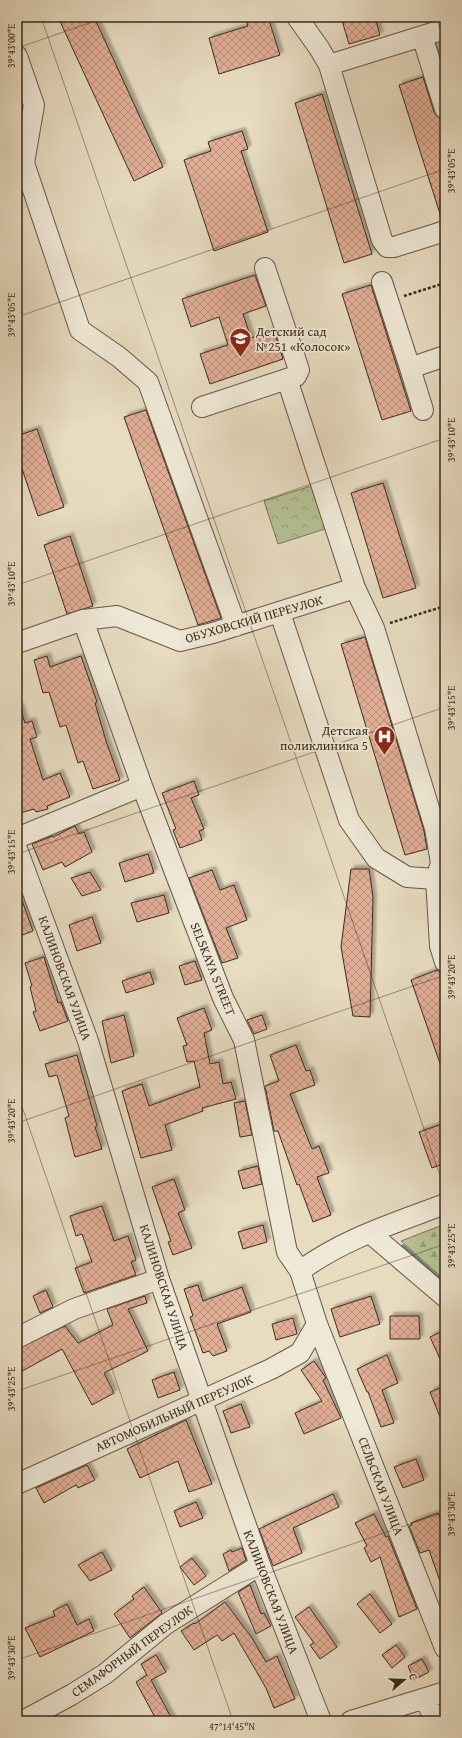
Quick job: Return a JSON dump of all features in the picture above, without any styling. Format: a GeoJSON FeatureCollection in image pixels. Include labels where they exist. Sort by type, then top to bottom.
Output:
{"type":"FeatureCollection","features":[{"type":"Feature","properties":{"kind":"street"},"geometry":{"type":"LineString","coordinates":[[297,17],[329,65],[382,240],[387,247],[394,247],[445,231]]}},
{"type":"Feature","properties":{"kind":"street"},"geometry":{"type":"LineString","coordinates":[[329,65],[445,29]]}},
{"type":"Feature","properties":{"kind":"street"},"geometry":{"type":"LineString","coordinates":[[422,36],[445,109]]}},
{"type":"Feature","properties":{"kind":"street"},"geometry":{"type":"LineString","coordinates":[[17,56],[34,105],[20,164],[80,330],[119,357],[148,382],[236,626]]}},
{"type":"Feature","properties":{"kind":"street"},"geometry":{"type":"LineString","coordinates":[[202,408],[296,376],[300,370],[265,268]]}},
{"type":"Feature","properties":{"kind":"street"},"geometry":{"type":"LineString","coordinates":[[382,282],[423,410]]}},
{"type":"Feature","properties":{"kind":"street"},"geometry":{"type":"LineString","coordinates":[[410,368],[445,356]]}},
{"type":"Feature","properties":{"kind":"street"},"geometry":{"type":"LineString","coordinates":[[287,379],[355,588],[374,628],[440,824],[441,863],[436,879],[440,946],[445,962]]}},
{"type":"Feature","properties":{"kind":"street","name":"ОБУХОВСКИЙ ПЕРЕУЛОК"},"geometry":{"type":"LineString","coordinates":[[17,643],[83,620],[117,616],[180,641],[280,613],[355,588]]}},
{"type":"Feature","properties":{"kind":"street"},"geometry":{"type":"LineString","coordinates":[[280,613],[349,820],[376,858],[407,877],[436,879]]}},
{"type":"Feature","properties":{"kind":"street","name":"SELSKAYA STREET"},"geometry":{"type":"LineString","coordinates":[[83,620],[142,786],[223,998],[244,1040],[287,1252],[300,1271],[317,1324]]}},
{"type":"Feature","properties":{"kind":"street"},"geometry":{"type":"LineString","coordinates":[[17,838],[142,786]]}},
{"type":"Feature","properties":{"kind":"street","name":"КАЛИНОВСКАЯ УЛИЦА"},"geometry":{"type":"LineString","coordinates":[[17,849],[88,1041],[159,1279],[260,1565],[321,1721]]}},
{"type":"Feature","properties":{"kind":"street"},"geometry":{"type":"LineString","coordinates":[[300,1271],[315,1260],[338,1247],[445,1204]]}},
{"type":"Feature","properties":{"kind":"street"},"geometry":{"type":"LineString","coordinates":[[370,1233],[445,1297]]}},
{"type":"Feature","properties":{"kind":"street"},"geometry":{"type":"LineString","coordinates":[[17,1338],[74,1309],[159,1279]]}},
{"type":"Feature","properties":{"kind":"street","name":"АВТОМОБИЛЬНЫЙ ПЕРЕУЛОК"},"geometry":{"type":"LineString","coordinates":[[17,1484],[271,1369],[300,1353],[317,1324]]}},
{"type":"Feature","properties":{"kind":"street","name":"СЕЛЬСКАЯ УЛИЦА"},"geometry":{"type":"LineString","coordinates":[[317,1324],[445,1648]]}},
{"type":"Feature","properties":{"kind":"street","name":"СЕМАФОРНЫЙ ПЕРЕУЛОК"},"geometry":{"type":"LineString","coordinates":[[22,1721],[71,1695],[99,1677],[166,1624],[260,1565]]}},
{"type":"Feature","properties":{"kind":"street"},"geometry":{"type":"LineString","coordinates":[[351,1721],[436,1695],[434,1721]]}},
{"type":"Feature","properties":{"kind":"street"},"geometry":{"type":"LineString","coordinates":[[17,1713],[22,1721]]}},
{"type":"Feature","properties":{"kind":"path"},"geometry":{"type":"LineString","coordinates":[[388,301],[445,282]]}},
{"type":"Feature","properties":{"kind":"path"},"geometry":{"type":"LineString","coordinates":[[374,628],[445,606]]}},
{"type":"Feature","properties":{"kind":"green space"},"geometry":{"type":"Polygon","coordinates":[[[445,39],[445,61],[442,62],[436,43],[445,39]]]}},
{"type":"Feature","properties":{"kind":"green space"},"geometry":{"type":"Polygon","coordinates":[[[317,484],[331,527],[278,544],[264,501],[317,484]]]}},
{"type":"Feature","properties":{"kind":"green space"},"geometry":{"type":"Polygon","coordinates":[[[445,1224],[445,1280],[401,1241],[445,1224]]]}},
{"type":"Feature","properties":{"kind":"building"},"geometry":{"type":"Polygon","coordinates":[[[58,17],[94,17],[163,167],[134,181],[58,17]]]}},
{"type":"Feature","properties":{"kind":"building"},"geometry":{"type":"Polygon","coordinates":[[[245,17],[268,17],[280,55],[219,74],[209,38],[248,26],[245,17]]]}},
{"type":"Feature","properties":{"kind":"building"},"geometry":{"type":"Polygon","coordinates":[[[341,17],[375,17],[380,35],[349,44],[341,17]]]}},
{"type":"Feature","properties":{"kind":"building"},"geometry":{"type":"Polygon","coordinates":[[[423,77],[434,112],[440,119],[445,136],[445,220],[442,220],[399,85],[423,77]]]}},
{"type":"Feature","properties":{"kind":"building"},"geometry":{"type":"Polygon","coordinates":[[[322,94],[372,254],[344,263],[295,103],[322,94]]]}},
{"type":"Feature","properties":{"kind":"building"},"geometry":{"type":"Polygon","coordinates":[[[242,131],[248,149],[241,151],[268,232],[214,251],[184,160],[211,151],[208,142],[242,131]]]}},
{"type":"Feature","properties":{"kind":"building"},"geometry":{"type":"Polygon","coordinates":[[[255,275],[266,306],[243,314],[251,338],[274,330],[283,359],[210,384],[200,354],[228,345],[219,317],[191,327],[182,299],[255,275]]]}},
{"type":"Feature","properties":{"kind":"building"},"geometry":{"type":"Polygon","coordinates":[[[371,285],[411,411],[382,420],[342,294],[371,285]]]}},
{"type":"Feature","properties":{"kind":"building"},"geometry":{"type":"Polygon","coordinates":[[[146,410],[221,618],[198,625],[124,417],[146,410]]]}},
{"type":"Feature","properties":{"kind":"building"},"geometry":{"type":"Polygon","coordinates":[[[37,429],[64,507],[38,516],[17,454],[17,436],[37,429]]]}},
{"type":"Feature","properties":{"kind":"building"},"geometry":{"type":"Polygon","coordinates":[[[383,483],[416,588],[383,598],[351,493],[383,483]]]}},
{"type":"Feature","properties":{"kind":"building"},"geometry":{"type":"Polygon","coordinates":[[[70,536],[93,606],[67,614],[44,545],[70,536]]]}},
{"type":"Feature","properties":{"kind":"building"},"geometry":{"type":"Polygon","coordinates":[[[365,637],[424,831],[427,849],[405,855],[341,644],[365,637]]]}},
{"type":"Feature","properties":{"kind":"building"},"geometry":{"type":"Polygon","coordinates":[[[47,656],[50,667],[81,656],[97,702],[95,703],[106,741],[120,780],[93,789],[83,761],[78,763],[66,725],[60,727],[49,692],[43,693],[34,660],[47,656]]]}},
{"type":"Feature","properties":{"kind":"building"},"geometry":{"type":"Polygon","coordinates":[[[17,707],[20,707],[25,723],[32,721],[37,737],[30,739],[43,780],[60,773],[70,797],[47,806],[48,809],[36,812],[34,809],[17,814],[17,707]]]}},
{"type":"Feature","properties":{"kind":"building"},"geometry":{"type":"Polygon","coordinates":[[[194,781],[199,795],[191,798],[204,829],[199,831],[202,840],[180,848],[173,830],[176,829],[162,793],[194,781]]]}},
{"type":"Feature","properties":{"kind":"building"},"geometry":{"type":"Polygon","coordinates":[[[75,826],[79,834],[84,832],[92,852],[65,867],[62,862],[43,870],[32,844],[53,837],[75,826]]]}},
{"type":"Feature","properties":{"kind":"building"},"geometry":{"type":"Polygon","coordinates":[[[148,854],[154,873],[125,882],[119,863],[148,854]]]}},
{"type":"Feature","properties":{"kind":"building"},"geometry":{"type":"Polygon","coordinates":[[[351,869],[369,869],[373,897],[370,1017],[353,1016],[341,947],[351,869]]]}},
{"type":"Feature","properties":{"kind":"building"},"geometry":{"type":"Polygon","coordinates":[[[212,870],[220,890],[234,885],[247,920],[226,928],[238,958],[222,963],[189,878],[212,870]]]}},
{"type":"Feature","properties":{"kind":"building"},"geometry":{"type":"Polygon","coordinates":[[[90,872],[101,890],[82,896],[71,878],[90,872]]]}},
{"type":"Feature","properties":{"kind":"building"},"geometry":{"type":"Polygon","coordinates":[[[17,892],[19,892],[33,931],[17,937],[17,892]]]}},
{"type":"Feature","properties":{"kind":"building"},"geometry":{"type":"Polygon","coordinates":[[[164,895],[169,913],[137,922],[131,903],[164,895]]]}},
{"type":"Feature","properties":{"kind":"building"},"geometry":{"type":"Polygon","coordinates":[[[92,917],[101,943],[77,951],[69,925],[92,917]]]}},
{"type":"Feature","properties":{"kind":"building"},"geometry":{"type":"Polygon","coordinates":[[[44,957],[58,1003],[61,1002],[68,1021],[40,1031],[33,1012],[36,1011],[30,987],[32,986],[25,963],[44,957]]]}},
{"type":"Feature","properties":{"kind":"building"},"geometry":{"type":"Polygon","coordinates":[[[195,961],[202,980],[185,985],[179,966],[195,961]]]}},
{"type":"Feature","properties":{"kind":"building"},"geometry":{"type":"Polygon","coordinates":[[[437,970],[441,973],[445,984],[445,1072],[443,1072],[411,980],[437,970]]]}},
{"type":"Feature","properties":{"kind":"building"},"geometry":{"type":"Polygon","coordinates":[[[150,972],[154,984],[126,993],[122,981],[150,972]]]}},
{"type":"Feature","properties":{"kind":"building"},"geometry":{"type":"Polygon","coordinates":[[[204,1008],[212,1030],[204,1033],[210,1064],[219,1062],[223,1084],[231,1082],[236,1099],[202,1108],[203,1111],[165,1125],[172,1150],[141,1158],[122,1091],[142,1084],[149,1106],[200,1087],[194,1061],[187,1062],[183,1046],[187,1045],[177,1018],[204,1008]]]}},
{"type":"Feature","properties":{"kind":"building"},"geometry":{"type":"Polygon","coordinates":[[[124,1015],[134,1056],[111,1063],[102,1021],[124,1015]]]}},
{"type":"Feature","properties":{"kind":"building"},"geometry":{"type":"Polygon","coordinates":[[[262,1015],[267,1029],[254,1034],[247,1020],[262,1015]]]}},
{"type":"Feature","properties":{"kind":"building"},"geometry":{"type":"Polygon","coordinates":[[[296,1045],[306,1071],[310,1070],[315,1085],[290,1094],[312,1149],[319,1146],[329,1173],[317,1177],[331,1215],[313,1222],[299,1184],[297,1185],[278,1131],[274,1131],[265,1086],[279,1081],[270,1055],[296,1045]]]}},
{"type":"Feature","properties":{"kind":"building"},"geometry":{"type":"Polygon","coordinates":[[[77,1055],[102,1149],[75,1157],[65,1118],[69,1116],[57,1075],[49,1077],[45,1064],[77,1055]]]}},
{"type":"Feature","properties":{"kind":"building"},"geometry":{"type":"Polygon","coordinates":[[[245,1101],[252,1135],[240,1137],[234,1103],[245,1101]]]}},
{"type":"Feature","properties":{"kind":"building"},"geometry":{"type":"Polygon","coordinates":[[[445,1123],[445,1163],[432,1168],[419,1132],[445,1123]]]}},
{"type":"Feature","properties":{"kind":"building"},"geometry":{"type":"Polygon","coordinates":[[[258,1166],[262,1184],[243,1189],[238,1171],[258,1166]]]}},
{"type":"Feature","properties":{"kind":"building"},"geometry":{"type":"Polygon","coordinates":[[[174,1179],[185,1210],[178,1213],[192,1248],[173,1255],[168,1242],[171,1241],[152,1187],[174,1179]]]}},
{"type":"Feature","properties":{"kind":"building"},"geometry":{"type":"Polygon","coordinates":[[[102,1206],[114,1241],[128,1236],[136,1260],[131,1262],[136,1275],[84,1293],[75,1268],[92,1262],[82,1234],[76,1236],[70,1216],[102,1206]]]}},
{"type":"Feature","properties":{"kind":"building"},"geometry":{"type":"Polygon","coordinates":[[[263,1225],[267,1242],[243,1249],[238,1232],[263,1225]]]}},
{"type":"Feature","properties":{"kind":"building"},"geometry":{"type":"Polygon","coordinates":[[[198,1285],[203,1301],[242,1287],[251,1312],[217,1324],[227,1351],[213,1356],[209,1351],[203,1353],[190,1317],[193,1316],[184,1289],[198,1285]]]}},
{"type":"Feature","properties":{"kind":"building"},"geometry":{"type":"Polygon","coordinates":[[[46,1290],[53,1307],[40,1313],[33,1296],[46,1290]]]}},
{"type":"Feature","properties":{"kind":"building"},"geometry":{"type":"Polygon","coordinates":[[[145,1296],[147,1303],[128,1309],[148,1351],[104,1373],[114,1393],[92,1405],[62,1349],[17,1374],[17,1349],[65,1326],[78,1343],[113,1325],[107,1309],[145,1296]]]}},
{"type":"Feature","properties":{"kind":"building"},"geometry":{"type":"Polygon","coordinates":[[[371,1296],[380,1324],[340,1337],[331,1309],[371,1296]]]}},
{"type":"Feature","properties":{"kind":"building"},"geometry":{"type":"Polygon","coordinates":[[[390,1316],[419,1316],[420,1339],[390,1339],[390,1316]]]}},
{"type":"Feature","properties":{"kind":"building"},"geometry":{"type":"Polygon","coordinates":[[[293,1318],[297,1334],[276,1340],[272,1324],[293,1318]]]}},
{"type":"Feature","properties":{"kind":"building"},"geometry":{"type":"Polygon","coordinates":[[[445,1330],[445,1370],[430,1337],[445,1330]]]}},
{"type":"Feature","properties":{"kind":"building"},"geometry":{"type":"Polygon","coordinates":[[[387,1355],[398,1383],[382,1390],[394,1423],[381,1427],[368,1392],[357,1369],[387,1355]]]}},
{"type":"Feature","properties":{"kind":"building"},"geometry":{"type":"Polygon","coordinates":[[[314,1361],[326,1378],[323,1380],[341,1418],[304,1434],[295,1413],[322,1401],[301,1370],[314,1361]]]}},
{"type":"Feature","properties":{"kind":"building"},"geometry":{"type":"Polygon","coordinates":[[[174,1372],[180,1390],[158,1398],[152,1380],[174,1372]]]}},
{"type":"Feature","properties":{"kind":"building"},"geometry":{"type":"Polygon","coordinates":[[[445,1386],[445,1427],[444,1427],[430,1392],[445,1386]]]}},
{"type":"Feature","properties":{"kind":"building"},"geometry":{"type":"Polygon","coordinates":[[[241,1404],[250,1427],[231,1433],[223,1411],[241,1404]]]}},
{"type":"Feature","properties":{"kind":"building"},"geometry":{"type":"Polygon","coordinates":[[[186,1420],[212,1484],[189,1492],[178,1461],[140,1478],[127,1449],[186,1420]]]}},
{"type":"Feature","properties":{"kind":"building"},"geometry":{"type":"Polygon","coordinates":[[[416,1459],[424,1480],[403,1488],[394,1467],[416,1459]]]}},
{"type":"Feature","properties":{"kind":"building"},"geometry":{"type":"Polygon","coordinates":[[[87,1465],[95,1480],[78,1488],[76,1485],[44,1503],[36,1488],[87,1465]]]}},
{"type":"Feature","properties":{"kind":"building"},"geometry":{"type":"Polygon","coordinates":[[[333,1494],[339,1507],[293,1528],[302,1553],[273,1566],[259,1529],[333,1494]]]}},
{"type":"Feature","properties":{"kind":"building"},"geometry":{"type":"Polygon","coordinates":[[[196,1502],[203,1518],[180,1527],[174,1511],[196,1502]]]}},
{"type":"Feature","properties":{"kind":"building"},"geometry":{"type":"Polygon","coordinates":[[[438,1513],[445,1531],[445,1590],[443,1590],[429,1550],[420,1553],[409,1526],[412,1525],[411,1523],[438,1513]]]}},
{"type":"Feature","properties":{"kind":"building"},"geometry":{"type":"Polygon","coordinates":[[[374,1514],[386,1537],[388,1536],[417,1609],[399,1617],[380,1557],[371,1562],[364,1548],[367,1546],[355,1523],[374,1514]]]}},
{"type":"Feature","properties":{"kind":"building"},"geometry":{"type":"Polygon","coordinates":[[[242,1548],[246,1560],[229,1571],[223,1554],[231,1550],[232,1552],[242,1548]]]}},
{"type":"Feature","properties":{"kind":"building"},"geometry":{"type":"Polygon","coordinates":[[[102,1552],[112,1570],[90,1581],[78,1565],[102,1552]]]}},
{"type":"Feature","properties":{"kind":"building"},"geometry":{"type":"Polygon","coordinates":[[[192,1558],[206,1576],[194,1585],[180,1567],[192,1558]]]}},
{"type":"Feature","properties":{"kind":"building"},"geometry":{"type":"Polygon","coordinates":[[[250,1585],[261,1614],[264,1613],[271,1626],[256,1634],[238,1592],[250,1585]]]}},
{"type":"Feature","properties":{"kind":"building"},"geometry":{"type":"Polygon","coordinates":[[[144,1587],[162,1613],[130,1638],[114,1614],[134,1599],[132,1596],[144,1587]]]}},
{"type":"Feature","properties":{"kind":"building"},"geometry":{"type":"Polygon","coordinates":[[[370,1594],[392,1624],[380,1633],[357,1604],[370,1594]]]}},
{"type":"Feature","properties":{"kind":"building"},"geometry":{"type":"Polygon","coordinates":[[[225,1602],[252,1638],[266,1662],[277,1656],[295,1699],[274,1708],[266,1688],[234,1633],[222,1641],[217,1635],[194,1650],[181,1631],[194,1623],[195,1624],[225,1602]]]}},
{"type":"Feature","properties":{"kind":"building"},"geometry":{"type":"Polygon","coordinates":[[[67,1604],[77,1625],[89,1619],[94,1631],[40,1657],[25,1628],[55,1616],[53,1611],[67,1604]]]}},
{"type":"Feature","properties":{"kind":"building"},"geometry":{"type":"Polygon","coordinates":[[[309,1607],[337,1647],[320,1659],[310,1645],[314,1643],[295,1617],[309,1607]]]}},
{"type":"Feature","properties":{"kind":"building"},"geometry":{"type":"Polygon","coordinates":[[[396,1645],[405,1657],[392,1668],[382,1655],[396,1645]]]}},
{"type":"Feature","properties":{"kind":"building"},"geometry":{"type":"Polygon","coordinates":[[[156,1655],[166,1672],[151,1680],[173,1721],[157,1721],[136,1682],[147,1675],[141,1664],[156,1655]]]}},
{"type":"Feature","properties":{"kind":"building"},"geometry":{"type":"Polygon","coordinates":[[[422,1659],[429,1672],[414,1680],[408,1666],[422,1659]]]}},
{"type":"Feature","properties":{"kind":"waterway"},"geometry":{"type":"LineString","coordinates":[[403,1247],[445,1284]]}},
{"type":"Feature","properties":{"kind":"place","name":"Детский сад №251 «Колосок»"},"geometry":{"type":"Point","coordinates":[240,358]}},
{"type":"Feature","properties":{"kind":"place","name":"Детская поликлиника 5"},"geometry":{"type":"Point","coordinates":[384,756]}}]}
